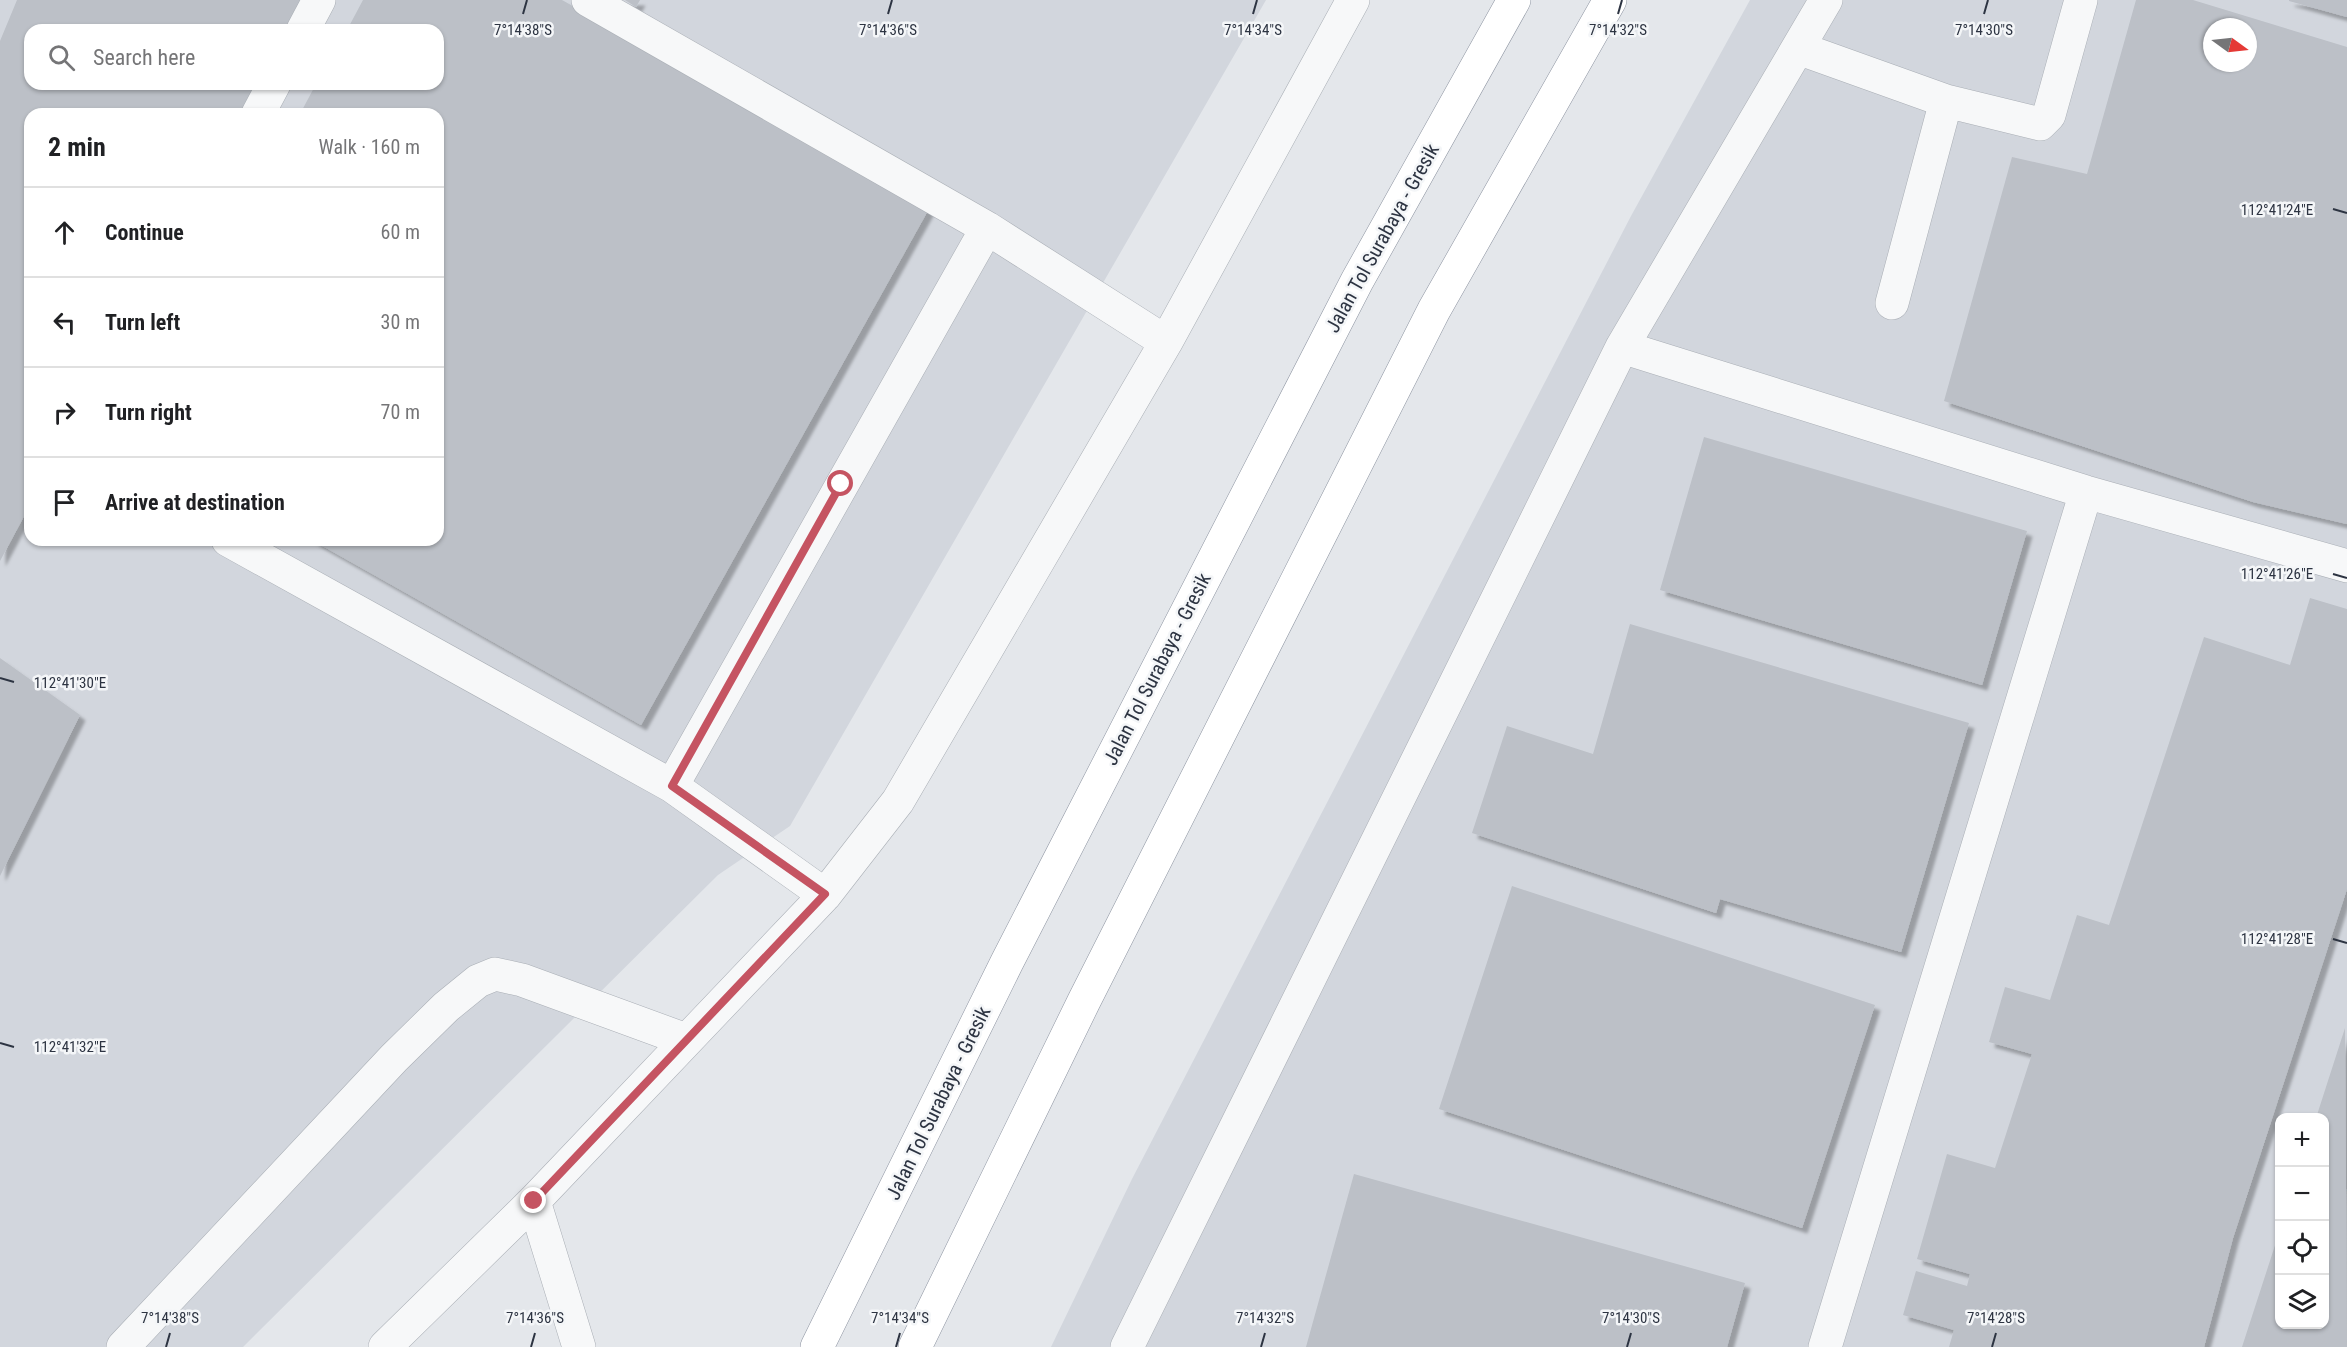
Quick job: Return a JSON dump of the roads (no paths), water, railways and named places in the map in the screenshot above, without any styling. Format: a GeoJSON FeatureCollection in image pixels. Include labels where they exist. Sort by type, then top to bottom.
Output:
{"type":"FeatureCollection","features":[{"type":"Feature","properties":{"kind":"highway","name":"Jalan Tol Surabaya - Gresik"},"geometry":{"type":"LineString","coordinates":[[817,1347],[1007,962],[1357,281],[1514,0]]}},
{"type":"Feature","properties":{"kind":"highway"},"geometry":{"type":"LineString","coordinates":[[915,1347],[1084,1001],[1434,310],[1610,0]]}},
{"type":"Feature","properties":{"kind":"street"},"geometry":{"type":"LineString","coordinates":[[306,24],[319,0]]}},
{"type":"Feature","properties":{"kind":"street"},"geometry":{"type":"LineString","coordinates":[[588,0],[987,228],[1166,342]]}},
{"type":"Feature","properties":{"kind":"street"},"geometry":{"type":"LineString","coordinates":[[385,1347],[534,1201],[825,894],[898,801],[1166,342],[1353,0]]}},
{"type":"Feature","properties":{"kind":"street"},"geometry":{"type":"LineString","coordinates":[[1127,1347],[1622,347],[1826,0]]}},
{"type":"Feature","properties":{"kind":"street"},"geometry":{"type":"LineString","coordinates":[[1798,48],[1946,101],[2040,124],[2049,115],[2081,0]]}},
{"type":"Feature","properties":{"kind":"street"},"geometry":{"type":"LineString","coordinates":[[261,108],[271,90]]}},
{"type":"Feature","properties":{"kind":"street"},"geometry":{"type":"LineString","coordinates":[[1892,303],[1946,101]]}},
{"type":"Feature","properties":{"kind":"street"},"geometry":{"type":"LineString","coordinates":[[672,786],[987,228]]}},
{"type":"Feature","properties":{"kind":"street"},"geometry":{"type":"LineString","coordinates":[[1622,347],[2086,492],[2347,567]]}},
{"type":"Feature","properties":{"kind":"street"},"geometry":{"type":"LineString","coordinates":[[1825,1347],[2086,492]]}},
{"type":"Feature","properties":{"kind":"street"},"geometry":{"type":"LineString","coordinates":[[239,546],[672,786],[825,894]]}},
{"type":"Feature","properties":{"kind":"street"},"geometry":{"type":"LineString","coordinates":[[123,1347],[394,1058],[446,1007],[478,981],[495,974],[522,980],[686,1040]]}},
{"type":"Feature","properties":{"kind":"street"},"geometry":{"type":"LineString","coordinates":[[534,1201],[579,1347]]}}]}
